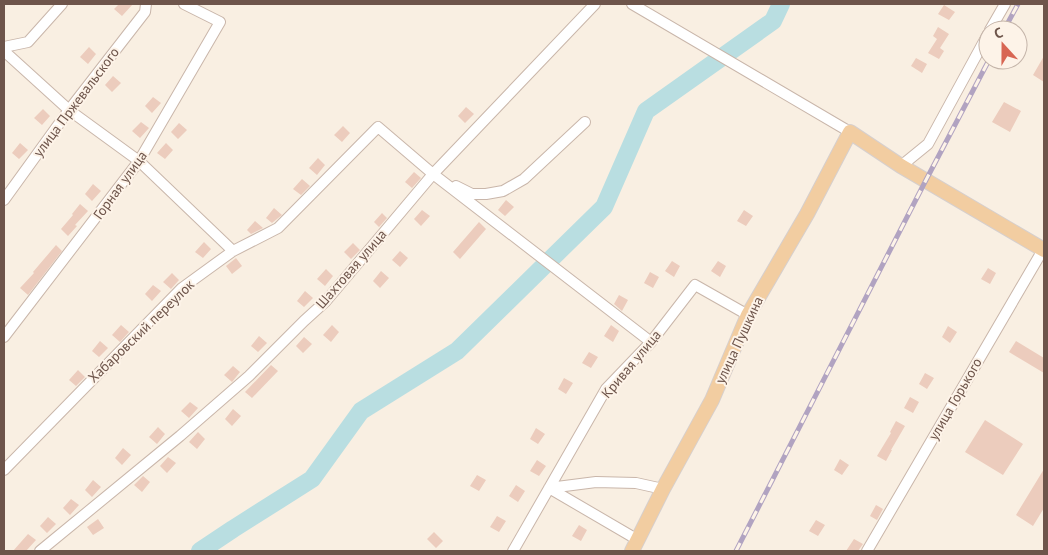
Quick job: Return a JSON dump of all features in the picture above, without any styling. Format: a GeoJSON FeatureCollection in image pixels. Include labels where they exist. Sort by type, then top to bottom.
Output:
{"type":"FeatureCollection","features":[{"type":"Feature","properties":{"kind":"main road"},"geometry":{"type":"LineString","coordinates":[[850,132],[901,166],[1044,249]]}},
{"type":"Feature","properties":{"kind":"main road","name":"улица Пушкина"},"geometry":{"type":"LineString","coordinates":[[635,546],[663,489],[712,400],[748,315],[807,214],[850,132]]}},
{"type":"Feature","properties":{"kind":"street"},"geometry":{"type":"LineString","coordinates":[[4,46],[28,42],[62,4]]}},
{"type":"Feature","properties":{"kind":"street","name":"улица Пржевальского"},"geometry":{"type":"LineString","coordinates":[[4,200],[69,110],[145,12],[146,4]]}},
{"type":"Feature","properties":{"kind":"street","name":"Горная улица"},"geometry":{"type":"LineString","coordinates":[[4,337],[139,162],[220,22],[184,4]]}},
{"type":"Feature","properties":{"kind":"street","name":"Шахтовая улица"},"geometry":{"type":"LineString","coordinates":[[40,551],[173,442],[248,376],[326,301],[432,174],[595,4]]}},
{"type":"Feature","properties":{"kind":"street"},"geometry":{"type":"LineString","coordinates":[[632,4],[850,132]]}},
{"type":"Feature","properties":{"kind":"street"},"geometry":{"type":"LineString","coordinates":[[996,20],[1005,4]]}},
{"type":"Feature","properties":{"kind":"street"},"geometry":{"type":"LineString","coordinates":[[4,52],[69,110],[139,162],[233,251]]}},
{"type":"Feature","properties":{"kind":"street"},"geometry":{"type":"LineString","coordinates":[[901,166],[928,144],[978,52]]}},
{"type":"Feature","properties":{"kind":"street"},"geometry":{"type":"LineString","coordinates":[[432,174],[472,194],[503,191],[524,179],[584,122]]}},
{"type":"Feature","properties":{"kind":"street","name":"Хабаровский переулок"},"geometry":{"type":"LineString","coordinates":[[4,470],[182,288],[233,251],[278,228],[378,127],[432,174]]}},
{"type":"Feature","properties":{"kind":"street"},"geometry":{"type":"LineString","coordinates":[[432,174],[651,342]]}},
{"type":"Feature","properties":{"kind":"street","name":"улица Горького"},"geometry":{"type":"LineString","coordinates":[[866,551],[1044,249]]}},
{"type":"Feature","properties":{"kind":"street","name":"Кривая улица"},"geometry":{"type":"LineString","coordinates":[[513,551],[606,390],[651,342],[695,285],[748,315]]}},
{"type":"Feature","properties":{"kind":"street"},"geometry":{"type":"LineString","coordinates":[[549,488],[596,482],[636,483],[663,489]]}},
{"type":"Feature","properties":{"kind":"street"},"geometry":{"type":"LineString","coordinates":[[549,488],[635,546]]}},
{"type":"Feature","properties":{"kind":"building"},"geometry":{"type":"Polygon","coordinates":[[[119,4],[133,4],[122,16],[114,9],[119,4]]]}},
{"type":"Feature","properties":{"kind":"building"},"geometry":{"type":"Polygon","coordinates":[[[944,5],[955,12],[949,20],[938,14],[944,5]]]}},
{"type":"Feature","properties":{"kind":"building"},"geometry":{"type":"Polygon","coordinates":[[[938,27],[949,34],[940,48],[944,51],[939,59],[928,53],[937,39],[933,36],[938,27]]]}},
{"type":"Feature","properties":{"kind":"building"},"geometry":{"type":"Polygon","coordinates":[[[89,47],[96,54],[88,64],[80,57],[89,47]]]}},
{"type":"Feature","properties":{"kind":"building"},"geometry":{"type":"Polygon","coordinates":[[[1044,56],[1044,82],[1033,75],[1044,56]]]}},
{"type":"Feature","properties":{"kind":"building"},"geometry":{"type":"Polygon","coordinates":[[[916,58],[927,64],[922,73],[911,66],[916,58]]]}},
{"type":"Feature","properties":{"kind":"building"},"geometry":{"type":"Polygon","coordinates":[[[113,76],[121,83],[112,92],[105,85],[113,76]]]}},
{"type":"Feature","properties":{"kind":"building"},"geometry":{"type":"Polygon","coordinates":[[[153,97],[161,103],[152,113],[145,106],[153,97]]]}},
{"type":"Feature","properties":{"kind":"building"},"geometry":{"type":"Polygon","coordinates":[[[1004,102],[1021,111],[1010,132],[992,122],[1004,102]]]}},
{"type":"Feature","properties":{"kind":"building"},"geometry":{"type":"Polygon","coordinates":[[[466,107],[474,114],[465,123],[458,116],[466,107]]]}},
{"type":"Feature","properties":{"kind":"building"},"geometry":{"type":"Polygon","coordinates":[[[43,109],[50,116],[42,125],[34,118],[43,109]]]}},
{"type":"Feature","properties":{"kind":"building"},"geometry":{"type":"Polygon","coordinates":[[[141,122],[149,128],[140,138],[132,131],[141,122]]]}},
{"type":"Feature","properties":{"kind":"building"},"geometry":{"type":"Polygon","coordinates":[[[179,123],[187,130],[178,139],[171,132],[179,123]]]}},
{"type":"Feature","properties":{"kind":"building"},"geometry":{"type":"Polygon","coordinates":[[[343,126],[350,133],[342,142],[334,135],[343,126]]]}},
{"type":"Feature","properties":{"kind":"building"},"geometry":{"type":"Polygon","coordinates":[[[20,143],[28,150],[19,159],[12,153],[20,143]]]}},
{"type":"Feature","properties":{"kind":"building"},"geometry":{"type":"Polygon","coordinates":[[[166,143],[173,150],[165,159],[157,153],[166,143]]]}},
{"type":"Feature","properties":{"kind":"building"},"geometry":{"type":"Polygon","coordinates":[[[318,158],[325,165],[317,175],[309,168],[318,158]]]}},
{"type":"Feature","properties":{"kind":"building"},"geometry":{"type":"Polygon","coordinates":[[[414,172],[421,178],[412,188],[405,182],[414,172]]]}},
{"type":"Feature","properties":{"kind":"building"},"geometry":{"type":"Polygon","coordinates":[[[302,179],[310,186],[301,195],[293,189],[302,179]]]}},
{"type":"Feature","properties":{"kind":"building"},"geometry":{"type":"Polygon","coordinates":[[[93,184],[101,191],[92,201],[85,194],[93,184]]]}},
{"type":"Feature","properties":{"kind":"building"},"geometry":{"type":"Polygon","coordinates":[[[506,200],[514,207],[505,216],[498,210],[506,200]]]}},
{"type":"Feature","properties":{"kind":"building"},"geometry":{"type":"Polygon","coordinates":[[[80,204],[88,211],[68,236],[61,229],[80,204]]]}},
{"type":"Feature","properties":{"kind":"building"},"geometry":{"type":"Polygon","coordinates":[[[274,208],[282,215],[272,223],[266,218],[274,208]]]}},
{"type":"Feature","properties":{"kind":"building"},"geometry":{"type":"Polygon","coordinates":[[[422,210],[430,216],[421,226],[414,219],[422,210]]]}},
{"type":"Feature","properties":{"kind":"building"},"geometry":{"type":"Polygon","coordinates":[[[744,210],[753,216],[746,226],[737,221],[744,210]]]}},
{"type":"Feature","properties":{"kind":"building"},"geometry":{"type":"Polygon","coordinates":[[[382,213],[387,218],[379,227],[374,222],[382,213]]]}},
{"type":"Feature","properties":{"kind":"building"},"geometry":{"type":"Polygon","coordinates":[[[255,221],[263,228],[251,234],[247,230],[255,221]]]}},
{"type":"Feature","properties":{"kind":"building"},"geometry":{"type":"Polygon","coordinates":[[[479,222],[486,229],[460,259],[453,252],[479,222]]]}},
{"type":"Feature","properties":{"kind":"building"},"geometry":{"type":"Polygon","coordinates":[[[204,242],[211,249],[203,258],[195,252],[204,242]]]}},
{"type":"Feature","properties":{"kind":"building"},"geometry":{"type":"Polygon","coordinates":[[[353,243],[360,250],[351,259],[344,252],[353,243]]]}},
{"type":"Feature","properties":{"kind":"building"},"geometry":{"type":"Polygon","coordinates":[[[56,245],[62,251],[28,295],[20,288],[56,245]]]}},
{"type":"Feature","properties":{"kind":"building"},"geometry":{"type":"Polygon","coordinates":[[[400,251],[408,258],[400,267],[392,260],[400,251]]]}},
{"type":"Feature","properties":{"kind":"building"},"geometry":{"type":"Polygon","coordinates":[[[236,258],[242,266],[232,274],[226,266],[236,258]]]}},
{"type":"Feature","properties":{"kind":"building"},"geometry":{"type":"Polygon","coordinates":[[[672,261],[680,266],[674,277],[665,271],[672,261]]]}},
{"type":"Feature","properties":{"kind":"building"},"geometry":{"type":"Polygon","coordinates":[[[718,261],[726,266],[720,277],[711,271],[718,261]]]}},
{"type":"Feature","properties":{"kind":"building"},"geometry":{"type":"Polygon","coordinates":[[[988,268],[996,273],[990,284],[981,279],[988,268]]]}},
{"type":"Feature","properties":{"kind":"building"},"geometry":{"type":"Polygon","coordinates":[[[326,269],[333,276],[325,286],[317,279],[326,269]]]}},
{"type":"Feature","properties":{"kind":"building"},"geometry":{"type":"Polygon","coordinates":[[[381,271],[389,278],[380,288],[373,281],[381,271]]]}},
{"type":"Feature","properties":{"kind":"building"},"geometry":{"type":"Polygon","coordinates":[[[650,272],[659,277],[653,288],[644,283],[650,272]]]}},
{"type":"Feature","properties":{"kind":"building"},"geometry":{"type":"Polygon","coordinates":[[[172,273],[179,280],[171,289],[163,282],[172,273]]]}},
{"type":"Feature","properties":{"kind":"building"},"geometry":{"type":"Polygon","coordinates":[[[153,285],[161,291],[152,301],[145,294],[153,285]]]}},
{"type":"Feature","properties":{"kind":"building"},"geometry":{"type":"Polygon","coordinates":[[[305,291],[313,298],[304,307],[297,301],[305,291]]]}},
{"type":"Feature","properties":{"kind":"building"},"geometry":{"type":"Polygon","coordinates":[[[619,295],[628,300],[622,311],[614,304],[619,295]]]}},
{"type":"Feature","properties":{"kind":"building"},"geometry":{"type":"Polygon","coordinates":[[[121,325],[129,332],[120,342],[112,335],[121,325]]]}},
{"type":"Feature","properties":{"kind":"building"},"geometry":{"type":"Polygon","coordinates":[[[332,325],[339,332],[331,342],[323,335],[332,325]]]}},
{"type":"Feature","properties":{"kind":"building"},"geometry":{"type":"Polygon","coordinates":[[[611,325],[619,331],[613,342],[604,336],[611,325]]]}},
{"type":"Feature","properties":{"kind":"building"},"geometry":{"type":"Polygon","coordinates":[[[948,326],[957,332],[950,343],[942,337],[948,326]]]}},
{"type":"Feature","properties":{"kind":"building"},"geometry":{"type":"Polygon","coordinates":[[[259,336],[267,343],[258,352],[251,346],[259,336]]]}},
{"type":"Feature","properties":{"kind":"building"},"geometry":{"type":"Polygon","coordinates":[[[304,337],[312,344],[303,353],[296,346],[304,337]]]}},
{"type":"Feature","properties":{"kind":"building"},"geometry":{"type":"Polygon","coordinates":[[[100,341],[108,348],[99,357],[92,351],[100,341]]]}},
{"type":"Feature","properties":{"kind":"building"},"geometry":{"type":"Polygon","coordinates":[[[1016,341],[1044,358],[1044,373],[1009,352],[1016,341]]]}},
{"type":"Feature","properties":{"kind":"building"},"geometry":{"type":"Polygon","coordinates":[[[589,352],[598,357],[591,368],[582,363],[589,352]]]}},
{"type":"Feature","properties":{"kind":"building"},"geometry":{"type":"Polygon","coordinates":[[[271,365],[278,371],[252,398],[245,392],[271,365]]]}},
{"type":"Feature","properties":{"kind":"building"},"geometry":{"type":"Polygon","coordinates":[[[233,366],[240,372],[232,382],[224,375],[233,366]]]}},
{"type":"Feature","properties":{"kind":"building"},"geometry":{"type":"Polygon","coordinates":[[[78,370],[85,377],[76,386],[69,380],[78,370]]]}},
{"type":"Feature","properties":{"kind":"building"},"geometry":{"type":"Polygon","coordinates":[[[925,373],[934,378],[927,389],[919,384],[925,373]]]}},
{"type":"Feature","properties":{"kind":"building"},"geometry":{"type":"Polygon","coordinates":[[[564,378],[573,383],[566,394],[558,389],[564,378]]]}},
{"type":"Feature","properties":{"kind":"building"},"geometry":{"type":"Polygon","coordinates":[[[910,397],[919,402],[913,413],[904,408],[910,397]]]}},
{"type":"Feature","properties":{"kind":"building"},"geometry":{"type":"Polygon","coordinates":[[[190,402],[198,408],[189,418],[181,411],[190,402]]]}},
{"type":"Feature","properties":{"kind":"building"},"geometry":{"type":"Polygon","coordinates":[[[233,409],[241,416],[232,426],[225,419],[233,409]]]}},
{"type":"Feature","properties":{"kind":"building"},"geometry":{"type":"Polygon","coordinates":[[[985,420],[1023,444],[1003,475],[965,452],[985,420]]]}},
{"type":"Feature","properties":{"kind":"building"},"geometry":{"type":"Polygon","coordinates":[[[896,421],[905,426],[886,461],[877,456],[896,421]]]}},
{"type":"Feature","properties":{"kind":"building"},"geometry":{"type":"Polygon","coordinates":[[[158,427],[165,434],[157,444],[149,437],[158,427]]]}},
{"type":"Feature","properties":{"kind":"building"},"geometry":{"type":"Polygon","coordinates":[[[536,428],[545,434],[538,444],[530,439],[536,428]]]}},
{"type":"Feature","properties":{"kind":"building"},"geometry":{"type":"Polygon","coordinates":[[[198,432],[205,439],[197,449],[189,442],[198,432]]]}},
{"type":"Feature","properties":{"kind":"building"},"geometry":{"type":"Polygon","coordinates":[[[123,448],[131,455],[122,465],[115,458],[123,448]]]}},
{"type":"Feature","properties":{"kind":"building"},"geometry":{"type":"Polygon","coordinates":[[[168,457],[176,463],[167,473],[160,466],[168,457]]]}},
{"type":"Feature","properties":{"kind":"building"},"geometry":{"type":"Polygon","coordinates":[[[840,459],[849,465],[842,475],[834,470],[840,459]]]}},
{"type":"Feature","properties":{"kind":"building"},"geometry":{"type":"Polygon","coordinates":[[[537,460],[546,466],[539,476],[530,471],[537,460]]]}},
{"type":"Feature","properties":{"kind":"building"},"geometry":{"type":"Polygon","coordinates":[[[1044,469],[1044,508],[1033,526],[1016,515],[1044,469]]]}},
{"type":"Feature","properties":{"kind":"building"},"geometry":{"type":"Polygon","coordinates":[[[477,475],[486,480],[479,491],[470,486],[477,475]]]}},
{"type":"Feature","properties":{"kind":"building"},"geometry":{"type":"Polygon","coordinates":[[[143,476],[150,482],[142,492],[134,485],[143,476]]]}},
{"type":"Feature","properties":{"kind":"building"},"geometry":{"type":"Polygon","coordinates":[[[93,480],[101,487],[92,497],[85,490],[93,480]]]}},
{"type":"Feature","properties":{"kind":"building"},"geometry":{"type":"Polygon","coordinates":[[[516,485],[525,491],[518,502],[509,496],[516,485]]]}},
{"type":"Feature","properties":{"kind":"building"},"geometry":{"type":"Polygon","coordinates":[[[71,499],[79,505],[70,515],[63,508],[71,499]]]}},
{"type":"Feature","properties":{"kind":"building"},"geometry":{"type":"Polygon","coordinates":[[[876,505],[883,509],[877,520],[870,516],[876,505]]]}},
{"type":"Feature","properties":{"kind":"building"},"geometry":{"type":"Polygon","coordinates":[[[497,516],[506,521],[499,532],[490,527],[497,516]]]}},
{"type":"Feature","properties":{"kind":"building"},"geometry":{"type":"Polygon","coordinates":[[[48,517],[56,524],[47,533],[40,526],[48,517]]]}},
{"type":"Feature","properties":{"kind":"building"},"geometry":{"type":"Polygon","coordinates":[[[98,519],[104,528],[93,535],[87,527],[98,519]]]}},
{"type":"Feature","properties":{"kind":"building"},"geometry":{"type":"Polygon","coordinates":[[[816,520],[825,525],[818,536],[809,531],[816,520]]]}},
{"type":"Feature","properties":{"kind":"building"},"geometry":{"type":"Polygon","coordinates":[[[579,525],[587,530],[581,541],[572,536],[579,525]]]}},
{"type":"Feature","properties":{"kind":"building"},"geometry":{"type":"Polygon","coordinates":[[[434,532],[443,541],[436,548],[427,539],[434,532]]]}},
{"type":"Feature","properties":{"kind":"building"},"geometry":{"type":"Polygon","coordinates":[[[28,534],[36,540],[26,551],[13,551],[28,534]]]}},
{"type":"Feature","properties":{"kind":"building"},"geometry":{"type":"Polygon","coordinates":[[[854,539],[863,544],[858,551],[846,551],[854,539]]]}},
{"type":"Feature","properties":{"kind":"waterway"},"geometry":{"type":"LineString","coordinates":[[200,551],[312,479],[361,411],[457,351],[604,207],[646,111],[773,21],[781,4]]}},
{"type":"Feature","properties":{"kind":"railway"},"geometry":{"type":"LineString","coordinates":[[1009,20],[1018,4]]}},
{"type":"Feature","properties":{"kind":"railway"},"geometry":{"type":"LineString","coordinates":[[736,551],[984,70]]}}]}
